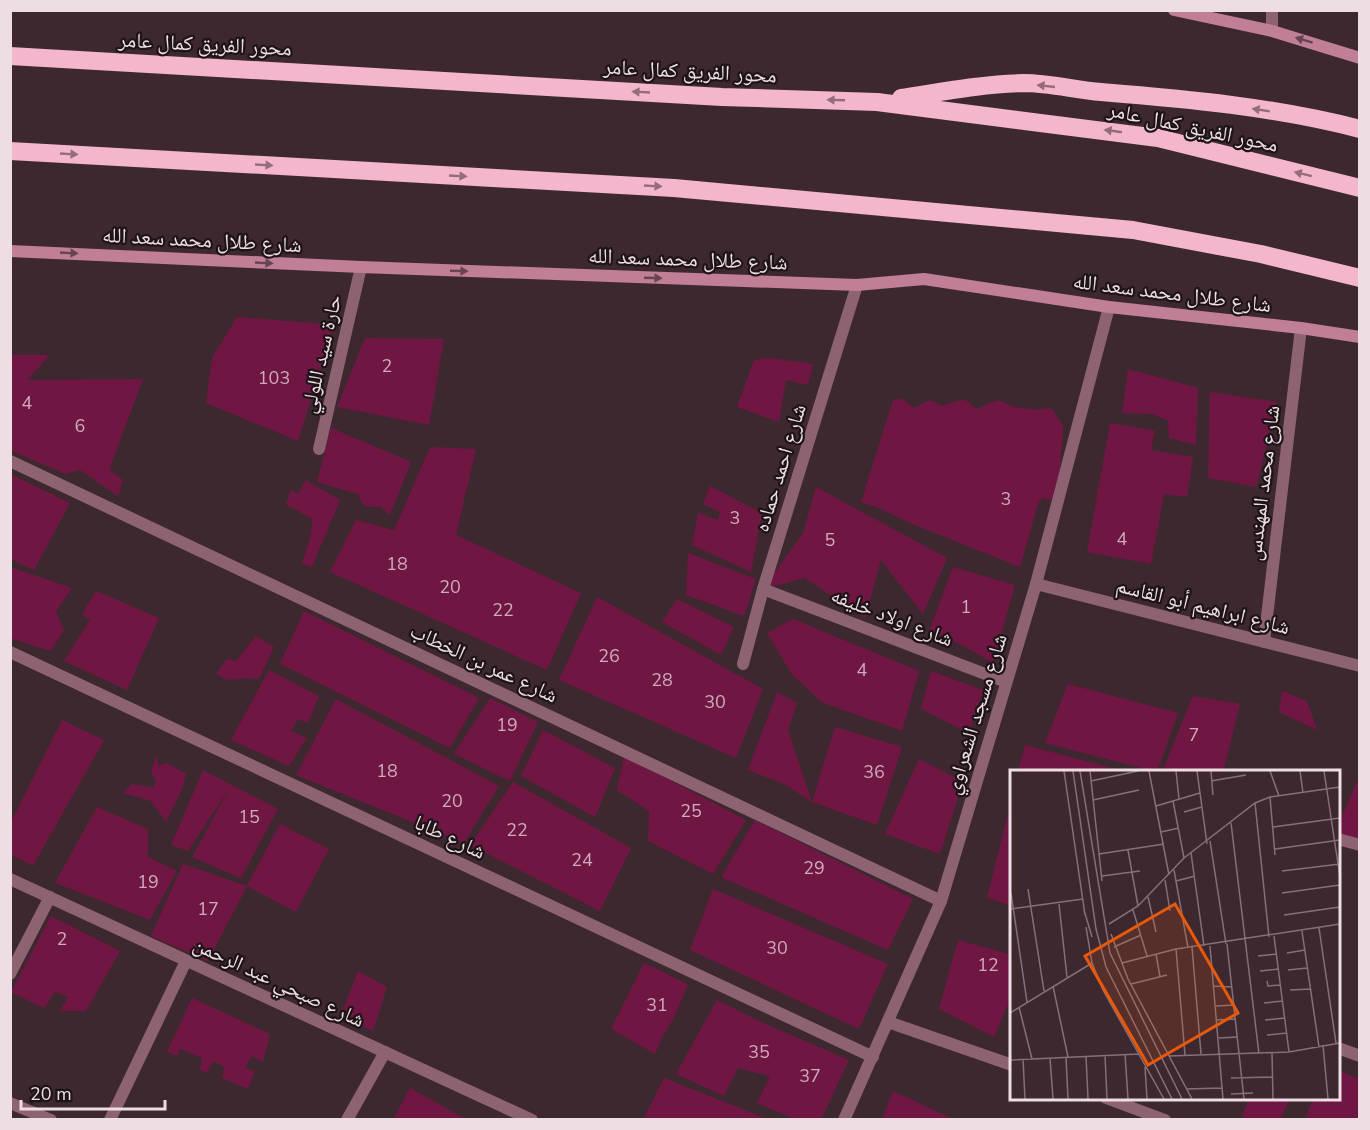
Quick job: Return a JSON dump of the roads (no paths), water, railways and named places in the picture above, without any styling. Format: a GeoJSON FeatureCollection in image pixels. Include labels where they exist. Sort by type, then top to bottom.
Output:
{"type":"FeatureCollection","features":[{"type":"Feature","properties":{"kind":"highway","name":"محور الفريق كمال عامر"},"geometry":{"type":"LineString","coordinates":[[10,56],[711,96],[877,102],[1158,138],[1359,188]]}},
{"type":"Feature","properties":{"kind":"highway"},"geometry":{"type":"LineString","coordinates":[[877,102],[990,85],[1026,83],[1098,92],[1176,97],[1260,109],[1359,129]]}},
{"type":"Feature","properties":{"kind":"highway"},"geometry":{"type":"LineString","coordinates":[[10,151],[674,188],[1122,229],[1261,254],[1359,278]]}},
{"type":"Feature","properties":{"kind":"main road"},"geometry":{"type":"LineString","coordinates":[[1174,10],[1272,30],[1359,58]]}},
{"type":"Feature","properties":{"kind":"main road","name":"شارع طلال محمد سعد الله"},"geometry":{"type":"LineString","coordinates":[[10,251],[361,267],[857,285],[924,279],[1109,307],[1301,328],[1359,337]]}},
{"type":"Feature","properties":{"kind":"street"},"geometry":{"type":"LineString","coordinates":[[1272,10],[1272,30]]}},
{"type":"Feature","properties":{"kind":"street","name":"حارة سيد اللولي"},"geometry":{"type":"LineString","coordinates":[[319,449],[361,267]]}},
{"type":"Feature","properties":{"kind":"street","name":"شارع احمد حماده"},"geometry":{"type":"LineString","coordinates":[[743,664],[857,285]]}},
{"type":"Feature","properties":{"kind":"street","name":"شارع مسجد الشعراوي"},"geometry":{"type":"LineString","coordinates":[[844,1119],[941,901],[1036,584],[1109,307]]}},
{"type":"Feature","properties":{"kind":"street","name":"شارع محمد المهندس"},"geometry":{"type":"LineString","coordinates":[[1264,642],[1301,328]]}},
{"type":"Feature","properties":{"kind":"street","name":"شارع عمر بن الخطاب"},"geometry":{"type":"LineString","coordinates":[[10,461],[941,901]]}},
{"type":"Feature","properties":{"kind":"street","name":"شارع ابراهيم أبو القاسم"},"geometry":{"type":"LineString","coordinates":[[1036,584],[1359,666]]}},
{"type":"Feature","properties":{"kind":"street","name":"شارع اولاد خليفه"},"geometry":{"type":"LineString","coordinates":[[764,589],[1006,682]]}},
{"type":"Feature","properties":{"kind":"street","name":"شارع طابا"},"geometry":{"type":"LineString","coordinates":[[10,652],[873,1057]]}},
{"type":"Feature","properties":{"kind":"street"},"geometry":{"type":"LineString","coordinates":[[1340,840],[1359,845]]}},
{"type":"Feature","properties":{"kind":"street","name":"شارع صبحي عبد الرحمن"},"geometry":{"type":"LineString","coordinates":[[10,879],[532,1119]]}},
{"type":"Feature","properties":{"kind":"street"},"geometry":{"type":"LineString","coordinates":[[10,974],[50,897]]}},
{"type":"Feature","properties":{"kind":"street"},"geometry":{"type":"LineString","coordinates":[[111,1119],[186,961]]}},
{"type":"Feature","properties":{"kind":"street"},"geometry":{"type":"LineString","coordinates":[[888,1022],[1010,1065]]}},
{"type":"Feature","properties":{"kind":"street"},"geometry":{"type":"LineString","coordinates":[[1340,1049],[1359,1056]]}},
{"type":"Feature","properties":{"kind":"street"},"geometry":{"type":"LineString","coordinates":[[347,1119],[385,1052]]}},
{"type":"Feature","properties":{"kind":"street"},"geometry":{"type":"LineString","coordinates":[[1112,1100],[1165,1119]]}},
{"type":"Feature","properties":{"kind":"street"},"geometry":{"type":"LineString","coordinates":[[10,1103],[51,1119]]}}]}
